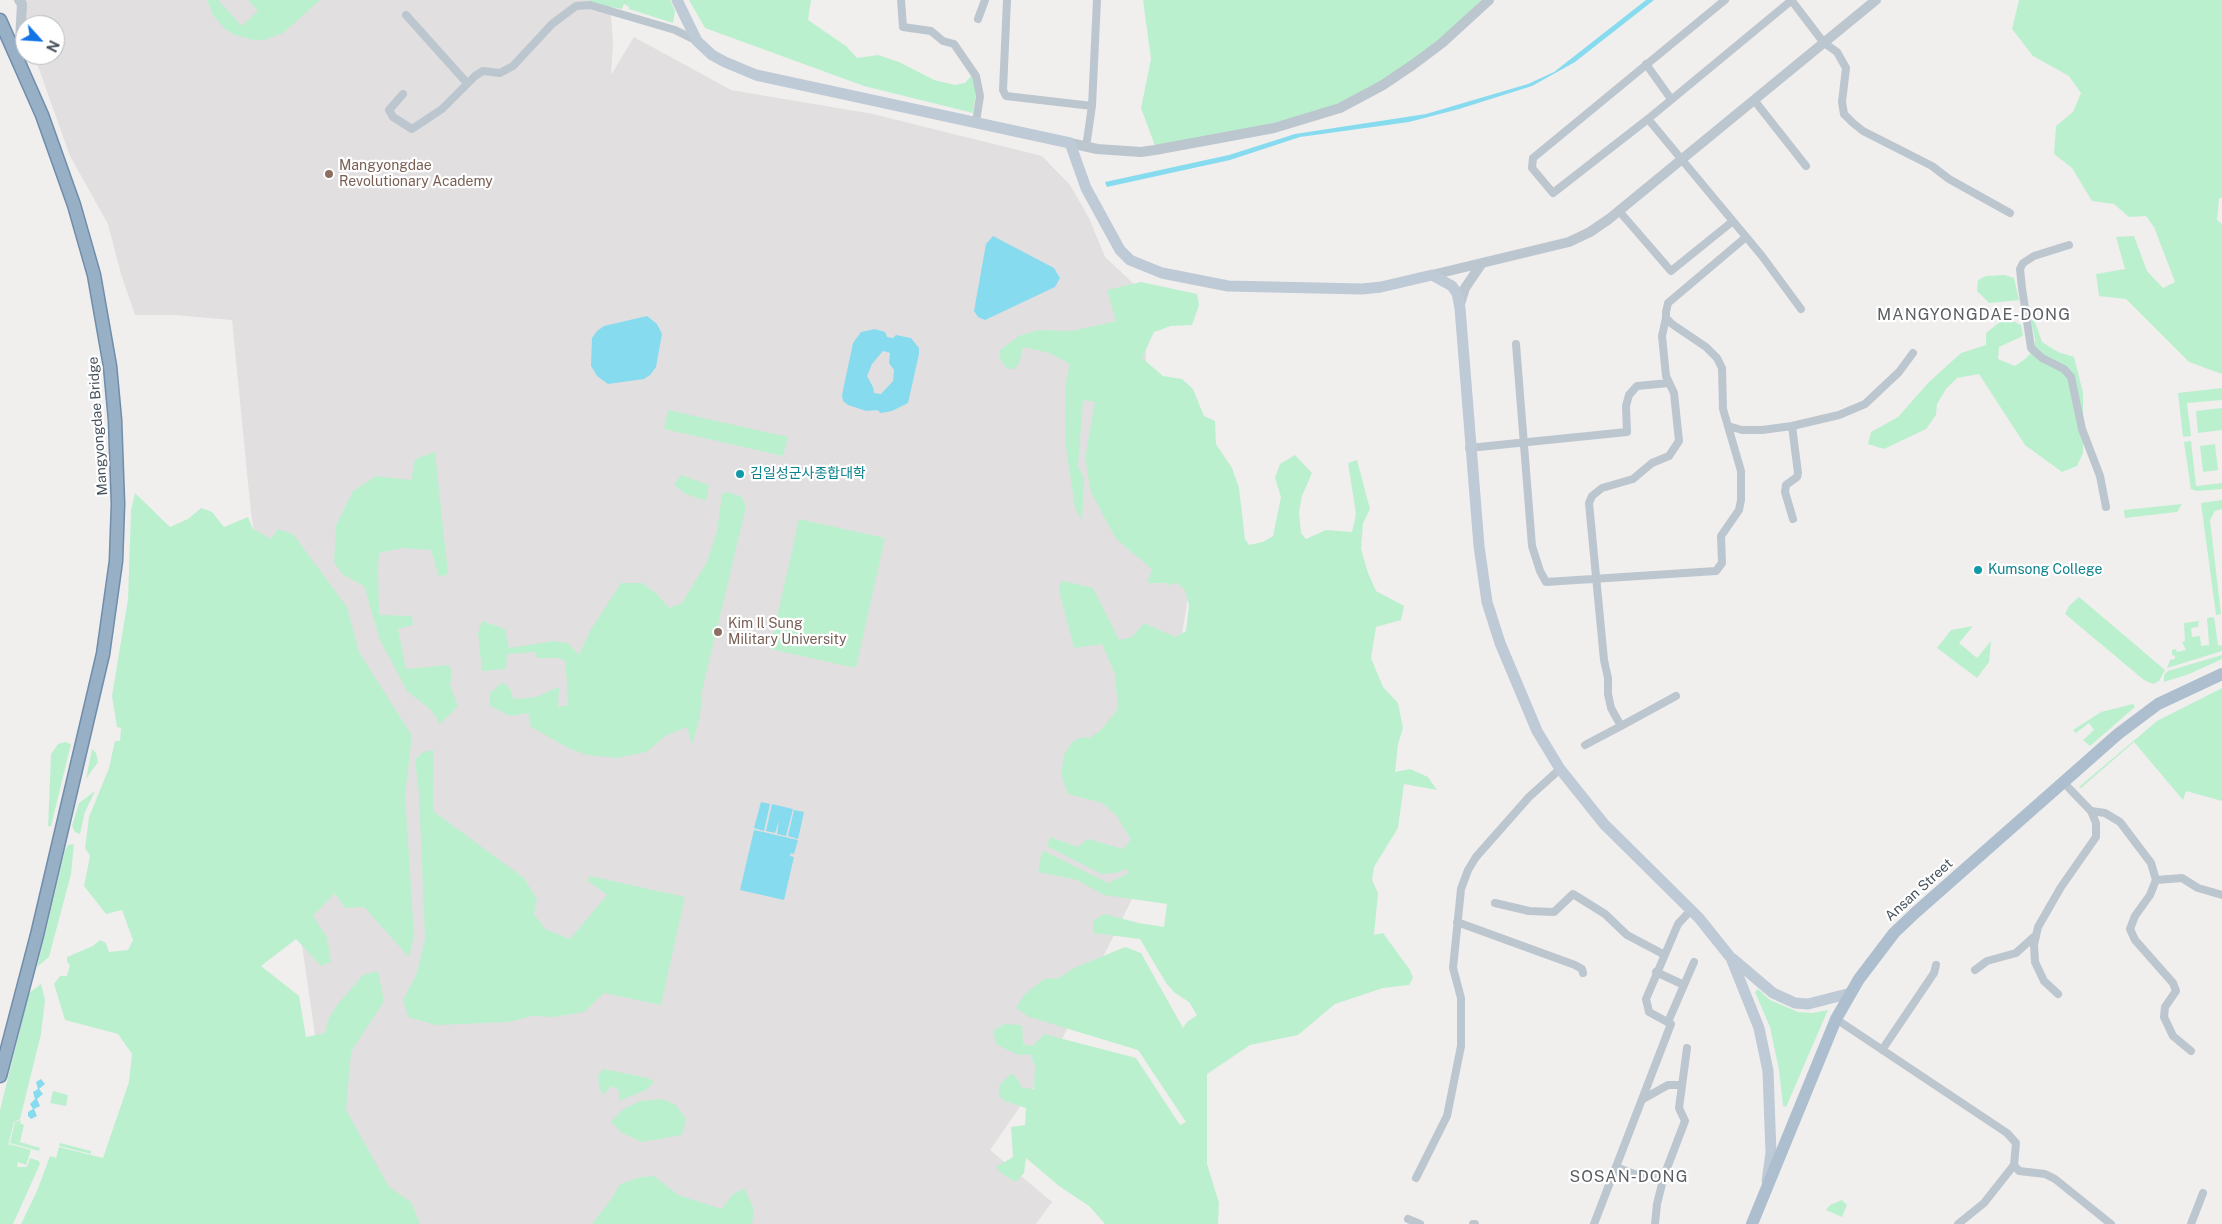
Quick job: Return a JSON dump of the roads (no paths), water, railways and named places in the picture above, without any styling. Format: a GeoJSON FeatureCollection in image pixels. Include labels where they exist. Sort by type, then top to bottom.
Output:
{"type":"FeatureCollection","features":[{"type":"Feature","properties":{"kind":"highway","name":"Mangyongdae Bridge"},"geometry":{"type":"LineString","coordinates":[[0,20],[15,52]]}},
{"type":"Feature","properties":{"kind":"highway","name":"Mangyongdae Bridge"},"geometry":{"type":"LineString","coordinates":[[0,1076],[38,935],[103,654],[116,561],[118,504],[115,420],[110,366],[94,275],[64,177],[21,65]]}},
{"type":"Feature","properties":{"kind":"main road"},"geometry":{"type":"LineString","coordinates":[[677,0],[698,41],[712,55],[756,75],[1070,143],[1086,188],[1120,250],[1130,260],[1162,274],[1228,286],[1362,289],[1382,287],[1432,275],[1452,286],[1460,308],[1469,448],[1487,602],[1500,643],[1537,731],[1560,769],[1604,824],[1691,910],[1731,958],[1773,993],[1795,1003],[1808,1004],[1851,993]]}},
{"type":"Feature","properties":{"kind":"main road","name":"Ansan Street"},"geometry":{"type":"LineString","coordinates":[[1752,1224],[1836,1019],[1876,956],[1914,913],[2118,734],[2158,704],[2222,674]]}},
{"type":"Feature","properties":{"kind":"main road"},"geometry":{"type":"LineString","coordinates":[[1731,958],[1759,1028],[1768,1071],[1771,1154],[1766,1190]]}},
{"type":"Feature","properties":{"kind":"street"},"geometry":{"type":"LineString","coordinates":[[19,0],[22,4],[21,15]]}},
{"type":"Feature","properties":{"kind":"street"},"geometry":{"type":"LineString","coordinates":[[901,0],[903,27],[931,31],[943,41],[954,44],[976,76],[980,96],[976,122]]}},
{"type":"Feature","properties":{"kind":"street"},"geometry":{"type":"LineString","coordinates":[[978,20],[985,0]]}},
{"type":"Feature","properties":{"kind":"street"},"geometry":{"type":"LineString","coordinates":[[1007,0],[1002,90],[1006,96],[1092,106]]}},
{"type":"Feature","properties":{"kind":"street"},"geometry":{"type":"LineString","coordinates":[[1086,147],[1092,106],[1097,0]]}},
{"type":"Feature","properties":{"kind":"street"},"geometry":{"type":"LineString","coordinates":[[1070,143],[1086,147],[1141,152],[1274,128],[1340,108],[1383,85],[1414,64],[1442,43],[1489,0]]}},
{"type":"Feature","properties":{"kind":"street"},"geometry":{"type":"LineString","coordinates":[[1724,0],[1532,158],[1532,168],[1552,193],[1648,119],[1792,0],[1824,43],[1837,52],[1846,68],[1842,102],[1844,114],[1853,123],[1863,131],[1932,166],[1949,179],[2010,213]]}},
{"type":"Feature","properties":{"kind":"street"},"geometry":{"type":"LineString","coordinates":[[1432,275],[1569,242],[1590,232],[1619,211],[1876,0]]}},
{"type":"Feature","properties":{"kind":"street"},"geometry":{"type":"LineString","coordinates":[[403,94],[389,110],[392,117],[412,129],[442,109],[466,84],[483,71],[500,73],[513,66],[552,24],[576,6],[590,5],[676,30],[698,41]]}},
{"type":"Feature","properties":{"kind":"street"},"geometry":{"type":"LineString","coordinates":[[406,15],[466,84]]}},
{"type":"Feature","properties":{"kind":"street"},"geometry":{"type":"LineString","coordinates":[[1646,64],[1671,99]]}},
{"type":"Feature","properties":{"kind":"street"},"geometry":{"type":"LineString","coordinates":[[1754,100],[1806,166]]}},
{"type":"Feature","properties":{"kind":"street"},"geometry":{"type":"LineString","coordinates":[[1648,119],[1746,237],[1801,309]]}},
{"type":"Feature","properties":{"kind":"street"},"geometry":{"type":"LineString","coordinates":[[1619,211],[1672,270],[1733,221]]}},
{"type":"Feature","properties":{"kind":"street"},"geometry":{"type":"LineString","coordinates":[[1621,726],[1611,708],[1608,694],[1608,678],[1604,660],[1589,502],[1592,496],[1602,488],[1633,479],[1652,463],[1669,456],[1674,450],[1679,441],[1674,393],[1666,376],[1662,336],[1668,303],[1746,237]]}},
{"type":"Feature","properties":{"kind":"street"},"geometry":{"type":"LineString","coordinates":[[2069,245],[2034,256],[2023,263],[2020,269],[2022,288],[2031,348],[2042,358],[2064,369],[2071,377],[2078,402],[2082,429],[2100,476],[2106,507]]}},
{"type":"Feature","properties":{"kind":"street"},"geometry":{"type":"LineString","coordinates":[[1460,308],[1465,288],[1482,263]]}},
{"type":"Feature","properties":{"kind":"street"},"geometry":{"type":"LineString","coordinates":[[1516,344],[1532,546],[1540,571],[1546,582],[1698,573],[1720,569],[1722,564],[1721,536],[1739,510],[1741,500],[1741,471],[1723,409],[1722,368],[1718,358],[1706,347],[1666,318]]}},
{"type":"Feature","properties":{"kind":"street"},"geometry":{"type":"LineString","coordinates":[[1728,426],[1742,430],[1762,430],[1792,426],[1839,415],[1865,404],[1899,372],[1913,353]]}},
{"type":"Feature","properties":{"kind":"street"},"geometry":{"type":"LineString","coordinates":[[1469,448],[1627,432],[1626,406],[1629,394],[1637,386],[1669,383]]}},
{"type":"Feature","properties":{"kind":"street"},"geometry":{"type":"LineString","coordinates":[[1792,426],[1798,473],[1786,485],[1785,492],[1793,519]]}},
{"type":"Feature","properties":{"kind":"street"},"geometry":{"type":"LineString","coordinates":[[1585,745],[1676,696]]}},
{"type":"Feature","properties":{"kind":"street"},"geometry":{"type":"LineString","coordinates":[[1416,1178],[1447,1116],[1461,1046],[1461,998],[1453,968],[1461,889],[1468,870],[1476,857],[1529,797],[1560,769]]}},
{"type":"Feature","properties":{"kind":"street"},"geometry":{"type":"LineString","coordinates":[[2058,994],[2044,981],[2036,962],[2034,945],[2036,935],[2038,927],[2062,887],[2096,837],[2096,823],[2091,811],[2063,782]]}},
{"type":"Feature","properties":{"kind":"street"},"geometry":{"type":"LineString","coordinates":[[2091,811],[2106,813],[2120,822],[2151,863],[2156,880],[2150,895],[2135,916],[2130,929],[2135,940],[2173,983],[2176,991],[2165,1007],[2164,1016],[2173,1036],[2191,1051]]}},
{"type":"Feature","properties":{"kind":"street"},"geometry":{"type":"LineString","coordinates":[[2156,880],[2182,878],[2198,888],[2222,895]]}},
{"type":"Feature","properties":{"kind":"street"},"geometry":{"type":"LineString","coordinates":[[1495,903],[1521,910],[1554,912],[1573,894],[1605,914],[1627,935],[1663,954]]}},
{"type":"Feature","properties":{"kind":"street"},"geometry":{"type":"LineString","coordinates":[[1595,1224],[1671,1024],[1649,1012],[1646,999],[1663,954],[1678,924],[1691,910]]}},
{"type":"Feature","properties":{"kind":"street"},"geometry":{"type":"LineString","coordinates":[[1457,922],[1575,965],[1582,968],[1583,973]]}},
{"type":"Feature","properties":{"kind":"street"},"geometry":{"type":"LineString","coordinates":[[1975,970],[1987,961],[2016,953],[2036,935]]}},
{"type":"Feature","properties":{"kind":"street"},"geometry":{"type":"LineString","coordinates":[[1668,1022],[1694,962]]}},
{"type":"Feature","properties":{"kind":"street"},"geometry":{"type":"LineString","coordinates":[[1882,1050],[1934,973],[1936,965]]}},
{"type":"Feature","properties":{"kind":"street"},"geometry":{"type":"LineString","coordinates":[[1656,972],[1684,985]]}},
{"type":"Feature","properties":{"kind":"street"},"geometry":{"type":"LineString","coordinates":[[1836,1019],[2007,1133],[2016,1143],[2014,1165],[1984,1203],[1958,1224]]}},
{"type":"Feature","properties":{"kind":"street"},"geometry":{"type":"LineString","coordinates":[[1655,1224],[1656,1204],[1664,1176],[1685,1121],[1679,1108],[1687,1048]]}},
{"type":"Feature","properties":{"kind":"street"},"geometry":{"type":"LineString","coordinates":[[1642,1100],[1668,1085],[1682,1085]]}},
{"type":"Feature","properties":{"kind":"street"},"geometry":{"type":"LineString","coordinates":[[2014,1165],[2019,1171],[2045,1174],[2055,1179],[2111,1224]]}},
{"type":"Feature","properties":{"kind":"street"},"geometry":{"type":"LineString","coordinates":[[1616,1167],[1634,1174],[1664,1176]]}},
{"type":"Feature","properties":{"kind":"street"},"geometry":{"type":"LineString","coordinates":[[2191,1224],[2203,1193]]}},
{"type":"Feature","properties":{"kind":"street"},"geometry":{"type":"LineString","coordinates":[[1408,1219],[1420,1224]]}},
{"type":"Feature","properties":{"kind":"water"},"geometry":{"type":"Polygon","coordinates":[[[1646,0],[1654,0],[1575,62],[1532,86],[1459,109],[1409,122],[1300,137],[1230,160],[1107,187],[1105,182],[1229,155],[1295,134],[1426,114],[1528,84],[1554,72],[1646,0]]]}},
{"type":"Feature","properties":{"kind":"water"},"geometry":{"type":"Polygon","coordinates":[[[993,236],[1054,268],[1060,278],[1055,287],[985,320],[978,317],[974,311],[986,244],[993,236]]]}},
{"type":"Feature","properties":{"kind":"water"},"geometry":{"type":"Polygon","coordinates":[[[647,316],[657,324],[662,334],[656,367],[644,379],[608,384],[597,376],[591,366],[592,338],[604,326],[647,316]]]}},
{"type":"Feature","properties":{"kind":"water"},"geometry":{"type":"Polygon","coordinates":[[[875,329],[885,332],[887,337],[893,338],[896,335],[911,338],[919,348],[908,403],[892,411],[881,413],[877,410],[866,411],[848,405],[843,401],[842,395],[853,343],[861,332],[875,329]],[[883,351],[872,364],[867,376],[874,393],[881,394],[893,381],[894,370],[889,363],[890,353],[883,351]]]}},
{"type":"Feature","properties":{"kind":"water"},"geometry":{"type":"Polygon","coordinates":[[[761,802],[770,804],[764,831],[754,828],[761,802]]]}},
{"type":"Feature","properties":{"kind":"water"},"geometry":{"type":"Polygon","coordinates":[[[772,804],[793,809],[786,836],[777,834],[779,821],[775,833],[766,831],[772,804]]]}},
{"type":"Feature","properties":{"kind":"water"},"geometry":{"type":"Polygon","coordinates":[[[794,810],[804,812],[798,839],[788,836],[794,810]]]}},
{"type":"Feature","properties":{"kind":"water"},"geometry":{"type":"Polygon","coordinates":[[[754,830],[798,840],[794,854],[791,853],[790,856],[794,857],[784,900],[740,890],[754,830]]]}},
{"type":"Feature","properties":{"kind":"water"},"geometry":{"type":"Polygon","coordinates":[[[41,1079],[45,1084],[39,1089],[43,1094],[37,1099],[40,1106],[34,1109],[37,1116],[31,1119],[28,1116],[28,1112],[33,1109],[30,1104],[35,1099],[33,1092],[38,1089],[36,1082],[41,1079]]]}},
{"type":"Feature","properties":{"kind":"place","name":"Mangyongdae Revolutionary Academy"},"geometry":{"type":"Point","coordinates":[329,174]}},
{"type":"Feature","properties":{"kind":"place","name":"김일성군사종합대학"},"geometry":{"type":"Point","coordinates":[740,474]}},
{"type":"Feature","properties":{"kind":"place","name":"Kumsong College"},"geometry":{"type":"Point","coordinates":[1978,570]}},
{"type":"Feature","properties":{"kind":"place","name":"Kim Il Sung Military University"},"geometry":{"type":"Point","coordinates":[718,632]}},
{"type":"Feature","properties":{"kind":"district","name":"MANGYONGDAE-DONG"},"geometry":{"type":"Point","coordinates":[1974,315]}},
{"type":"Feature","properties":{"kind":"district","name":"SOSAN-DONG"},"geometry":{"type":"Point","coordinates":[1629,1177]}}]}
